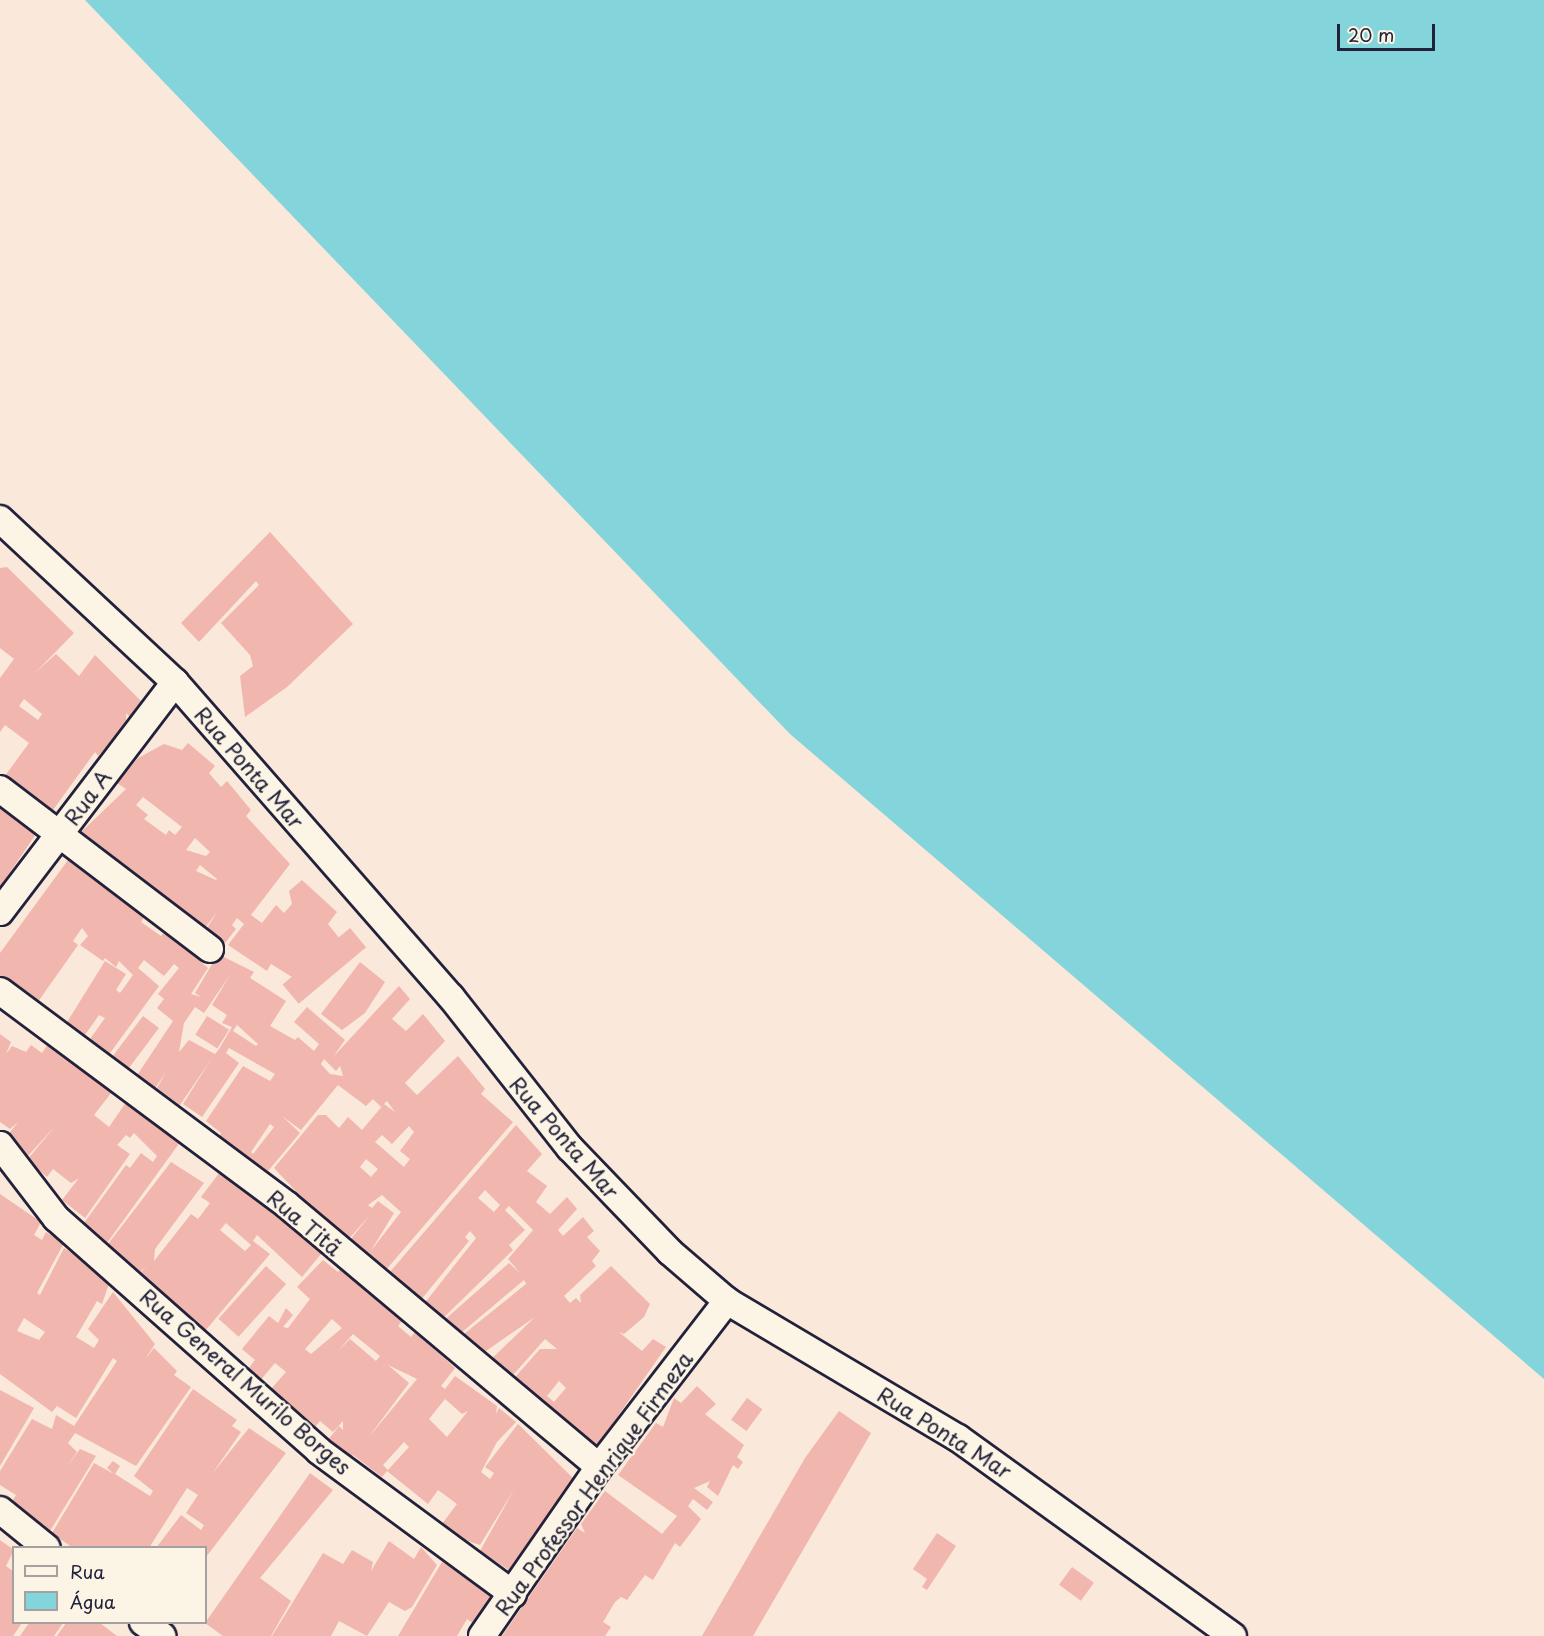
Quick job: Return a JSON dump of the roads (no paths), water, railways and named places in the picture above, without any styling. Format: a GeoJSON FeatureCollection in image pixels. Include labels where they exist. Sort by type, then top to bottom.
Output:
{"type":"FeatureCollection","features":[{"type":"Feature","properties":{"kind":"street","name":"Rua Ponta Mar"},"geometry":{"type":"LineString","coordinates":[[0,519],[175,682],[451,997],[570,1148],[670,1252],[727,1301],[958,1438],[1233,1636]]}},
{"type":"Feature","properties":{"kind":"street","name":"Rua A"},"geometry":{"type":"LineString","coordinates":[[0,912],[175,682]]}},
{"type":"Feature","properties":{"kind":"street"},"geometry":{"type":"LineString","coordinates":[[0,789],[57,835],[210,949]]}},
{"type":"Feature","properties":{"kind":"street","name":"Rua Titã"},"geometry":{"type":"LineString","coordinates":[[0,991],[287,1205],[599,1467]]}},
{"type":"Feature","properties":{"kind":"street","name":"Rua General Murilo Borges"},"geometry":{"type":"LineString","coordinates":[[0,1145],[56,1218],[320,1451],[513,1594]]}},
{"type":"Feature","properties":{"kind":"street","name":"Rua Professor Henrique Firmeza"},"geometry":{"type":"LineString","coordinates":[[482,1636],[599,1467],[727,1301]]}},
{"type":"Feature","properties":{"kind":"street"},"geometry":{"type":"LineString","coordinates":[[0,1510],[45,1546]]}},
{"type":"Feature","properties":{"kind":"street"},"geometry":{"type":"LineString","coordinates":[[144,1624],[162,1636]]}},
{"type":"Feature","properties":{"kind":"water"},"geometry":{"type":"Polygon","coordinates":[[[85,0],[1544,0],[1544,1379],[790,734],[85,0]]]}}]}
